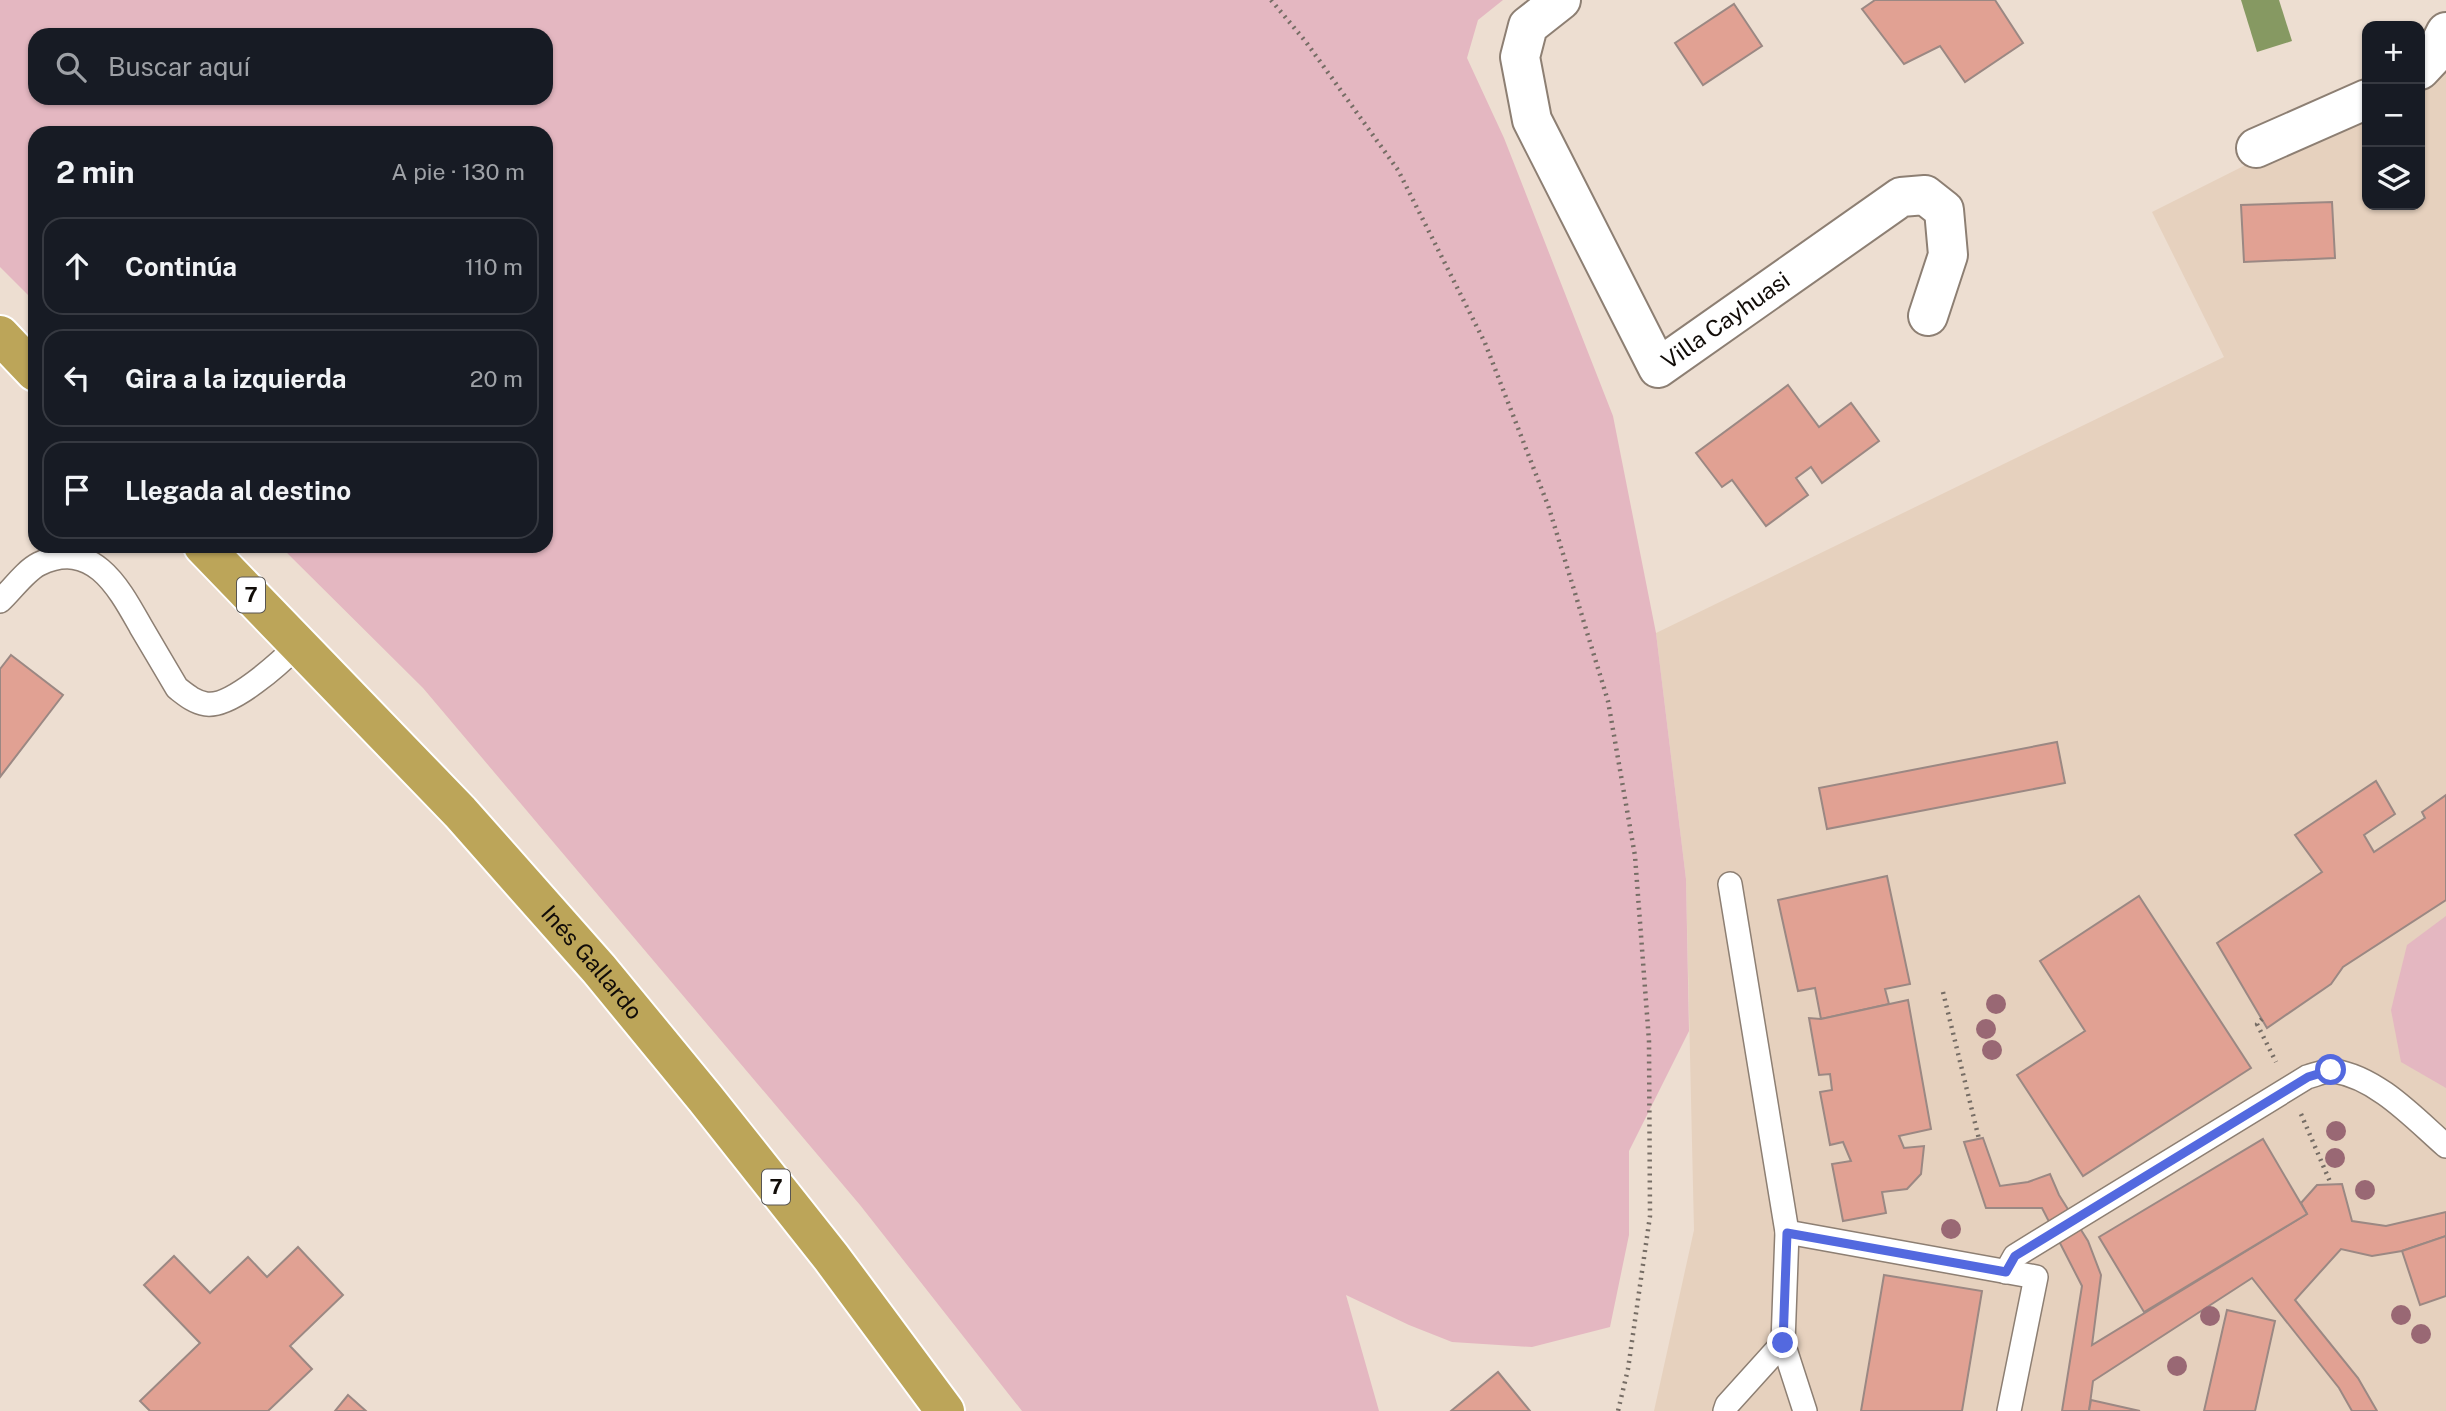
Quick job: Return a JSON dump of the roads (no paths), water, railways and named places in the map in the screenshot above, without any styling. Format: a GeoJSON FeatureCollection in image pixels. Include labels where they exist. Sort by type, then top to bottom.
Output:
{"type":"FeatureCollection","features":[{"type":"Feature","properties":{"kind":"highway"},"geometry":{"type":"LineString","coordinates":[[0,335],[28,365]]}},
{"type":"Feature","properties":{"kind":"highway","name":"Inés Gallardo"},"geometry":{"type":"LineString","coordinates":[[210,553],[460,812],[598,969],[831,1257],[945,1411]]}},
{"type":"Feature","properties":{"kind":"street","name":"Villa Cayhuasi"},"geometry":{"type":"LineString","coordinates":[[1561,0],[1528,26],[1520,57],[1532,120],[1658,368],[1901,197],[1925,195],[1944,210],[1948,256],[1928,316]]}},
{"type":"Feature","properties":{"kind":"street"},"geometry":{"type":"LineString","coordinates":[[2425,65],[2435,54],[2446,32]]}},
{"type":"Feature","properties":{"kind":"street"},"geometry":{"type":"LineString","coordinates":[[2256,148],[2362,101]]}},
{"type":"Feature","properties":{"kind":"lane"},"geometry":{"type":"LineString","coordinates":[[0,601],[37,565],[57,557],[76,557],[96,566],[117,585],[177,688],[192,699],[208,704],[222,702],[271,671],[298,645]]}},
{"type":"Feature","properties":{"kind":"lane"},"geometry":{"type":"LineString","coordinates":[[1730,884],[1787,1233],[1783,1343],[1805,1411]]}},
{"type":"Feature","properties":{"kind":"lane"},"geometry":{"type":"LineString","coordinates":[[2006,1272],[2015,1256],[2308,1077],[2331,1070],[2363,1079],[2400,1106],[2446,1146]]}},
{"type":"Feature","properties":{"kind":"lane"},"geometry":{"type":"LineString","coordinates":[[1787,1233],[2036,1277],[2009,1411]]}},
{"type":"Feature","properties":{"kind":"lane"},"geometry":{"type":"LineString","coordinates":[[1725,1411],[1727,1405],[1783,1343]]}}]}
